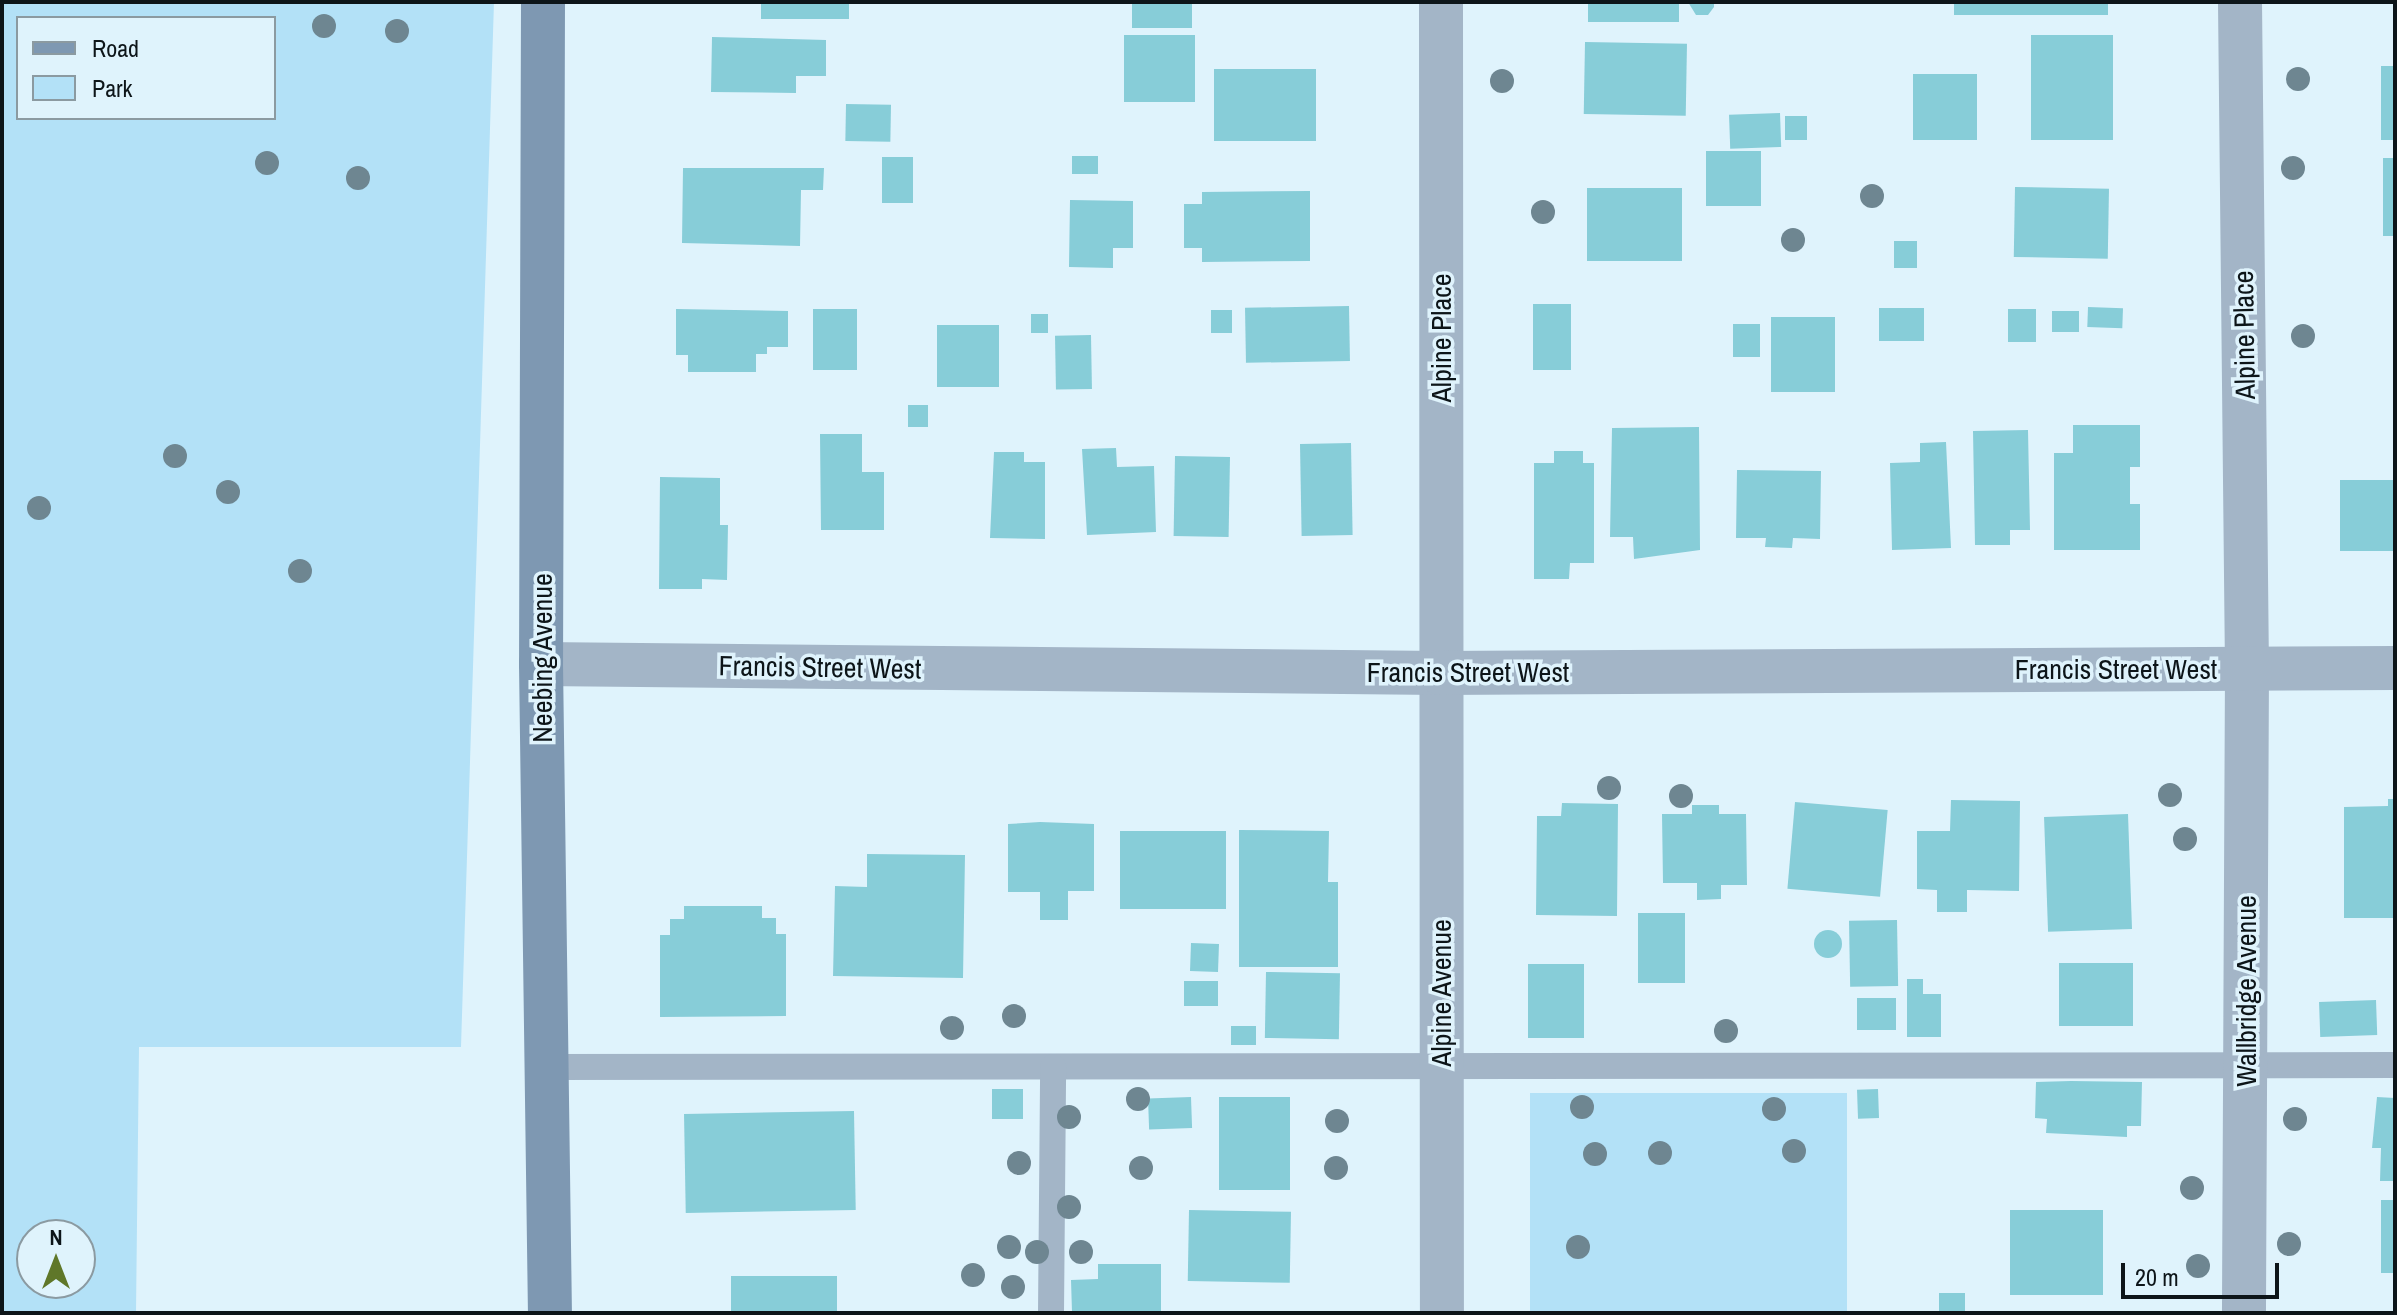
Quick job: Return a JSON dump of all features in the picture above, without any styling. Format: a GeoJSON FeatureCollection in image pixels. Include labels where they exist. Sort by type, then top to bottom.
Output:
{"type":"FeatureCollection","features":[{"type":"Feature","properties":{"kind":"main road","name":"Neebing Avenue"},"geometry":{"type":"LineString","coordinates":[[543,2],[541,664],[550,1313]]}},
{"type":"Feature","properties":{"kind":"street","name":"Alpine Place"},"geometry":{"type":"LineString","coordinates":[[1440,673],[1441,2]]}},
{"type":"Feature","properties":{"kind":"street","name":"Alpine Place"},"geometry":{"type":"LineString","coordinates":[[2240,2],[2247,669]]}},
{"type":"Feature","properties":{"kind":"street","name":"Francis Street West"},"geometry":{"type":"LineString","coordinates":[[541,664],[1440,673],[2395,668]]}},
{"type":"Feature","properties":{"kind":"street","name":"Wallbridge Avenue"},"geometry":{"type":"LineString","coordinates":[[2244,1313],[2247,669]]}},
{"type":"Feature","properties":{"kind":"street","name":"Alpine Avenue"},"geometry":{"type":"LineString","coordinates":[[1440,673],[1442,1313]]}},
{"type":"Feature","properties":{"kind":"lane"},"geometry":{"type":"LineString","coordinates":[[548,1067],[2395,1065]]}},
{"type":"Feature","properties":{"kind":"lane"},"geometry":{"type":"LineString","coordinates":[[1051,1313],[1053,1067]]}},
{"type":"Feature","properties":{"kind":"green space"},"geometry":{"type":"Polygon","coordinates":[[[2,2],[494,2],[461,1047],[139,1047],[136,1313],[2,1313],[2,2]]]}},
{"type":"Feature","properties":{"kind":"green space"},"geometry":{"type":"Polygon","coordinates":[[[1530,1093],[1847,1093],[1847,1313],[1530,1313],[1530,1093]]]}},
{"type":"Feature","properties":{"kind":"building"},"geometry":{"type":"Polygon","coordinates":[[[761,2],[849,2],[849,19],[761,19],[761,2]]]}},
{"type":"Feature","properties":{"kind":"building"},"geometry":{"type":"Polygon","coordinates":[[[1132,2],[1192,2],[1192,28],[1132,28],[1132,2]]]}},
{"type":"Feature","properties":{"kind":"building"},"geometry":{"type":"Polygon","coordinates":[[[1588,2],[1679,2],[1679,22],[1588,22],[1588,2]]]}},
{"type":"Feature","properties":{"kind":"building"},"geometry":{"type":"Polygon","coordinates":[[[1688,2],[1714,2],[1714,7],[1708,15],[1696,15],[1688,2]]]}},
{"type":"Feature","properties":{"kind":"building"},"geometry":{"type":"Polygon","coordinates":[[[1954,2],[2108,2],[2108,15],[1954,15],[1954,2]]]}},
{"type":"Feature","properties":{"kind":"building"},"geometry":{"type":"Polygon","coordinates":[[[1124,35],[1195,35],[1195,102],[1124,102],[1124,35]]]}},
{"type":"Feature","properties":{"kind":"building"},"geometry":{"type":"Polygon","coordinates":[[[2031,35],[2113,35],[2113,140],[2031,140],[2031,35]]]}},
{"type":"Feature","properties":{"kind":"building"},"geometry":{"type":"Polygon","coordinates":[[[712,37],[826,40],[826,76],[796,76],[796,93],[711,92],[712,37]]]}},
{"type":"Feature","properties":{"kind":"building"},"geometry":{"type":"Polygon","coordinates":[[[1585,42],[1687,44],[1686,116],[1584,114],[1585,42]]]}},
{"type":"Feature","properties":{"kind":"building"},"geometry":{"type":"Polygon","coordinates":[[[2381,66],[2395,66],[2395,140],[2381,140],[2381,66]]]}},
{"type":"Feature","properties":{"kind":"building"},"geometry":{"type":"Polygon","coordinates":[[[1214,69],[1316,69],[1316,141],[1214,141],[1214,69]]]}},
{"type":"Feature","properties":{"kind":"building"},"geometry":{"type":"Polygon","coordinates":[[[1913,74],[1977,74],[1977,140],[1913,140],[1913,74]]]}},
{"type":"Feature","properties":{"kind":"building"},"geometry":{"type":"Polygon","coordinates":[[[846,104],[891,105],[890,142],[845,141],[846,104]]]}},
{"type":"Feature","properties":{"kind":"building"},"geometry":{"type":"Polygon","coordinates":[[[1780,113],[1781,147],[1730,149],[1729,115],[1780,113]]]}},
{"type":"Feature","properties":{"kind":"building"},"geometry":{"type":"Polygon","coordinates":[[[1785,116],[1807,116],[1807,140],[1785,140],[1785,116]]]}},
{"type":"Feature","properties":{"kind":"building"},"geometry":{"type":"Polygon","coordinates":[[[1706,151],[1761,151],[1761,206],[1706,206],[1706,151]]]}},
{"type":"Feature","properties":{"kind":"building"},"geometry":{"type":"Polygon","coordinates":[[[1072,156],[1098,156],[1098,174],[1072,174],[1072,156]]]}},
{"type":"Feature","properties":{"kind":"building"},"geometry":{"type":"Polygon","coordinates":[[[882,157],[913,157],[913,203],[882,203],[882,157]]]}},
{"type":"Feature","properties":{"kind":"building"},"geometry":{"type":"Polygon","coordinates":[[[2383,158],[2395,158],[2395,236],[2383,236],[2383,158]]]}},
{"type":"Feature","properties":{"kind":"building"},"geometry":{"type":"Polygon","coordinates":[[[683,168],[824,168],[823,190],[801,190],[800,246],[682,243],[683,168]]]}},
{"type":"Feature","properties":{"kind":"building"},"geometry":{"type":"Polygon","coordinates":[[[2015,187],[2109,189],[2108,259],[2014,257],[2015,187]]]}},
{"type":"Feature","properties":{"kind":"building"},"geometry":{"type":"Polygon","coordinates":[[[1587,188],[1682,188],[1682,261],[1587,261],[1587,188]]]}},
{"type":"Feature","properties":{"kind":"building"},"geometry":{"type":"Polygon","coordinates":[[[1310,191],[1310,261],[1202,262],[1202,248],[1184,248],[1184,204],[1202,204],[1202,192],[1310,191]]]}},
{"type":"Feature","properties":{"kind":"building"},"geometry":{"type":"Polygon","coordinates":[[[1070,200],[1133,201],[1133,248],[1113,248],[1113,268],[1069,267],[1070,200]]]}},
{"type":"Feature","properties":{"kind":"building"},"geometry":{"type":"Polygon","coordinates":[[[1894,241],[1917,241],[1917,268],[1894,268],[1894,241]]]}},
{"type":"Feature","properties":{"kind":"building"},"geometry":{"type":"Polygon","coordinates":[[[1533,304],[1571,304],[1571,370],[1533,370],[1533,304]]]}},
{"type":"Feature","properties":{"kind":"building"},"geometry":{"type":"Polygon","coordinates":[[[1349,306],[1350,361],[1246,363],[1245,308],[1349,306]]]}},
{"type":"Feature","properties":{"kind":"building"},"geometry":{"type":"Polygon","coordinates":[[[2088,307],[2123,308],[2122,328],[2087,327],[2088,307]]]}},
{"type":"Feature","properties":{"kind":"building"},"geometry":{"type":"Polygon","coordinates":[[[1879,308],[1924,308],[1924,341],[1879,341],[1879,308]]]}},
{"type":"Feature","properties":{"kind":"building"},"geometry":{"type":"Polygon","coordinates":[[[676,309],[788,311],[788,347],[767,347],[767,354],[756,354],[756,372],[688,372],[688,355],[676,355],[676,309]]]}},
{"type":"Feature","properties":{"kind":"building"},"geometry":{"type":"Polygon","coordinates":[[[813,309],[857,309],[857,370],[813,370],[813,309]]]}},
{"type":"Feature","properties":{"kind":"building"},"geometry":{"type":"Polygon","coordinates":[[[2008,309],[2036,309],[2036,342],[2008,342],[2008,309]]]}},
{"type":"Feature","properties":{"kind":"building"},"geometry":{"type":"Polygon","coordinates":[[[1211,310],[1232,310],[1232,333],[1211,333],[1211,310]]]}},
{"type":"Feature","properties":{"kind":"building"},"geometry":{"type":"Polygon","coordinates":[[[2052,311],[2079,311],[2079,332],[2052,332],[2052,311]]]}},
{"type":"Feature","properties":{"kind":"building"},"geometry":{"type":"Polygon","coordinates":[[[1031,314],[1048,314],[1048,333],[1031,333],[1031,314]]]}},
{"type":"Feature","properties":{"kind":"building"},"geometry":{"type":"Polygon","coordinates":[[[1771,317],[1835,317],[1835,392],[1771,392],[1771,317]]]}},
{"type":"Feature","properties":{"kind":"building"},"geometry":{"type":"Polygon","coordinates":[[[1733,324],[1760,324],[1760,357],[1733,357],[1733,324]]]}},
{"type":"Feature","properties":{"kind":"building"},"geometry":{"type":"Polygon","coordinates":[[[937,325],[999,325],[999,387],[937,387],[937,325]]]}},
{"type":"Feature","properties":{"kind":"building"},"geometry":{"type":"Polygon","coordinates":[[[1091,335],[1092,389],[1056,390],[1055,336],[1091,335]]]}},
{"type":"Feature","properties":{"kind":"building"},"geometry":{"type":"Polygon","coordinates":[[[908,405],[928,405],[928,427],[908,427],[908,405]]]}},
{"type":"Feature","properties":{"kind":"building"},"geometry":{"type":"Polygon","coordinates":[[[2073,425],[2140,425],[2140,467],[2130,467],[2130,504],[2140,504],[2140,550],[2054,550],[2054,453],[2073,453],[2073,425]]]}},
{"type":"Feature","properties":{"kind":"building"},"geometry":{"type":"Polygon","coordinates":[[[1699,427],[1700,550],[1634,559],[1633,537],[1610,537],[1612,428],[1699,427]]]}},
{"type":"Feature","properties":{"kind":"building"},"geometry":{"type":"Polygon","coordinates":[[[2028,430],[2030,530],[2010,530],[2010,545],[1975,545],[1973,431],[2028,430]]]}},
{"type":"Feature","properties":{"kind":"building"},"geometry":{"type":"Polygon","coordinates":[[[820,434],[862,434],[862,472],[884,472],[884,530],[821,530],[820,434]]]}},
{"type":"Feature","properties":{"kind":"building"},"geometry":{"type":"Polygon","coordinates":[[[1946,442],[1951,548],[1892,550],[1890,463],[1920,462],[1920,443],[1946,442]]]}},
{"type":"Feature","properties":{"kind":"building"},"geometry":{"type":"Polygon","coordinates":[[[1351,443],[1353,535],[1302,536],[1300,444],[1351,443]]]}},
{"type":"Feature","properties":{"kind":"building"},"geometry":{"type":"Polygon","coordinates":[[[1116,448],[1117,467],[1154,466],[1156,532],[1087,535],[1082,449],[1116,448]]]}},
{"type":"Feature","properties":{"kind":"building"},"geometry":{"type":"Polygon","coordinates":[[[1554,451],[1583,451],[1583,463],[1594,463],[1594,563],[1570,563],[1569,579],[1534,579],[1534,463],[1554,463],[1554,451]]]}},
{"type":"Feature","properties":{"kind":"building"},"geometry":{"type":"Polygon","coordinates":[[[994,452],[1024,452],[1024,462],[1045,462],[1045,539],[990,538],[994,452]]]}},
{"type":"Feature","properties":{"kind":"building"},"geometry":{"type":"Polygon","coordinates":[[[1175,456],[1230,457],[1229,537],[1174,536],[1175,456]]]}},
{"type":"Feature","properties":{"kind":"building"},"geometry":{"type":"Polygon","coordinates":[[[1737,470],[1821,471],[1820,539],[1793,538],[1792,548],[1765,547],[1766,538],[1736,538],[1737,470]]]}},
{"type":"Feature","properties":{"kind":"building"},"geometry":{"type":"Polygon","coordinates":[[[660,477],[720,478],[720,525],[728,525],[727,580],[702,579],[702,589],[659,589],[660,477]]]}},
{"type":"Feature","properties":{"kind":"building"},"geometry":{"type":"Polygon","coordinates":[[[2340,480],[2395,480],[2395,551],[2340,551],[2340,480]]]}},
{"type":"Feature","properties":{"kind":"building"},"geometry":{"type":"Polygon","coordinates":[[[2388,799],[2395,799],[2395,918],[2344,918],[2344,807],[2388,806],[2388,799]]]}},
{"type":"Feature","properties":{"kind":"building"},"geometry":{"type":"Polygon","coordinates":[[[1951,800],[2020,801],[2019,891],[1967,890],[1967,912],[1937,912],[1937,890],[1917,889],[1917,831],[1950,831],[1951,800]]]}},
{"type":"Feature","properties":{"kind":"building"},"geometry":{"type":"Polygon","coordinates":[[[1795,802],[1888,810],[1880,897],[1787,889],[1795,802]]]}},
{"type":"Feature","properties":{"kind":"building"},"geometry":{"type":"Polygon","coordinates":[[[1562,803],[1618,804],[1617,916],[1536,915],[1537,816],[1561,816],[1562,803]]]}},
{"type":"Feature","properties":{"kind":"building"},"geometry":{"type":"Polygon","coordinates":[[[1692,805],[1719,805],[1719,814],[1746,814],[1747,885],[1721,885],[1721,899],[1697,900],[1697,883],[1663,883],[1662,814],[1692,814],[1692,805]]]}},
{"type":"Feature","properties":{"kind":"building"},"geometry":{"type":"Polygon","coordinates":[[[2128,814],[2132,929],[2048,932],[2044,817],[2128,814]]]}},
{"type":"Feature","properties":{"kind":"building"},"geometry":{"type":"Polygon","coordinates":[[[1008,824],[1094,824],[1094,891],[1068,891],[1068,920],[1040,920],[1040,892],[1008,892],[1008,824]]]}},
{"type":"Feature","properties":{"kind":"building"},"geometry":{"type":"Polygon","coordinates":[[[1239,830],[1329,831],[1328,882],[1338,882],[1338,967],[1239,967],[1239,830]]]}},
{"type":"Feature","properties":{"kind":"building"},"geometry":{"type":"Polygon","coordinates":[[[1120,831],[1226,831],[1226,909],[1120,909],[1120,831]]]}},
{"type":"Feature","properties":{"kind":"building"},"geometry":{"type":"Polygon","coordinates":[[[867,854],[965,855],[963,978],[833,976],[835,886],[867,887],[867,854]]]}},
{"type":"Feature","properties":{"kind":"building"},"geometry":{"type":"Polygon","coordinates":[[[684,906],[762,906],[762,918],[776,918],[776,934],[786,934],[786,1016],[660,1017],[660,935],[670,935],[670,919],[684,919],[684,906]]]}},
{"type":"Feature","properties":{"kind":"building"},"geometry":{"type":"Polygon","coordinates":[[[1638,913],[1685,913],[1685,983],[1638,983],[1638,913]]]}},
{"type":"Feature","properties":{"kind":"building"},"geometry":{"type":"Polygon","coordinates":[[[1897,920],[1898,986],[1850,987],[1849,921],[1897,920]]]}},
{"type":"Feature","properties":{"kind":"building"},"geometry":{"type":"Polygon","coordinates":[[[1828,930],[1838,934],[1842,944],[1838,954],[1828,958],[1818,954],[1814,944],[1818,934],[1828,930]]]}},
{"type":"Feature","properties":{"kind":"building"},"geometry":{"type":"Polygon","coordinates":[[[1191,943],[1219,944],[1218,972],[1190,971],[1191,943]]]}},
{"type":"Feature","properties":{"kind":"building"},"geometry":{"type":"Polygon","coordinates":[[[2059,963],[2133,963],[2133,1026],[2059,1026],[2059,963]]]}},
{"type":"Feature","properties":{"kind":"building"},"geometry":{"type":"Polygon","coordinates":[[[1528,964],[1584,964],[1584,1038],[1528,1038],[1528,964]]]}},
{"type":"Feature","properties":{"kind":"building"},"geometry":{"type":"Polygon","coordinates":[[[1266,972],[1340,973],[1339,1039],[1265,1038],[1266,972]]]}},
{"type":"Feature","properties":{"kind":"building"},"geometry":{"type":"Polygon","coordinates":[[[1907,979],[1923,979],[1923,994],[1941,994],[1941,1037],[1907,1037],[1907,979]]]}},
{"type":"Feature","properties":{"kind":"building"},"geometry":{"type":"Polygon","coordinates":[[[1184,981],[1218,981],[1218,1006],[1184,1006],[1184,981]]]}},
{"type":"Feature","properties":{"kind":"building"},"geometry":{"type":"Polygon","coordinates":[[[1857,998],[1896,998],[1896,1030],[1857,1030],[1857,998]]]}},
{"type":"Feature","properties":{"kind":"building"},"geometry":{"type":"Polygon","coordinates":[[[2376,1000],[2377,1035],[2320,1037],[2319,1002],[2376,1000]]]}},
{"type":"Feature","properties":{"kind":"building"},"geometry":{"type":"Polygon","coordinates":[[[1231,1026],[1256,1026],[1256,1045],[1231,1045],[1231,1026]]]}},
{"type":"Feature","properties":{"kind":"building"},"geometry":{"type":"Polygon","coordinates":[[[2036,1082],[2142,1082],[2141,1126],[2127,1126],[2127,1137],[2046,1133],[2047,1119],[2035,1118],[2036,1082]]]}},
{"type":"Feature","properties":{"kind":"building"},"geometry":{"type":"Polygon","coordinates":[[[992,1089],[1023,1089],[1023,1119],[992,1119],[992,1089]]]}},
{"type":"Feature","properties":{"kind":"building"},"geometry":{"type":"Polygon","coordinates":[[[1878,1089],[1879,1118],[1858,1119],[1857,1090],[1878,1089]]]}},
{"type":"Feature","properties":{"kind":"building"},"geometry":{"type":"Polygon","coordinates":[[[1191,1097],[1192,1128],[1149,1129],[1148,1099],[1191,1097]]]}},
{"type":"Feature","properties":{"kind":"building"},"geometry":{"type":"Polygon","coordinates":[[[1219,1097],[1290,1097],[1290,1190],[1219,1190],[1219,1097]]]}},
{"type":"Feature","properties":{"kind":"building"},"geometry":{"type":"Polygon","coordinates":[[[2377,1097],[2395,1098],[2395,1181],[2380,1181],[2381,1148],[2372,1148],[2377,1097]]]}},
{"type":"Feature","properties":{"kind":"building"},"geometry":{"type":"Polygon","coordinates":[[[854,1111],[856,1210],[686,1213],[684,1114],[854,1111]]]}},
{"type":"Feature","properties":{"kind":"building"},"geometry":{"type":"Polygon","coordinates":[[[2381,1200],[2395,1200],[2395,1273],[2381,1273],[2381,1200]]]}},
{"type":"Feature","properties":{"kind":"building"},"geometry":{"type":"Polygon","coordinates":[[[1189,1210],[1291,1212],[1290,1283],[1188,1281],[1189,1210]]]}},
{"type":"Feature","properties":{"kind":"building"},"geometry":{"type":"Polygon","coordinates":[[[2010,1210],[2103,1210],[2103,1295],[2010,1295],[2010,1210]]]}},
{"type":"Feature","properties":{"kind":"building"},"geometry":{"type":"Polygon","coordinates":[[[1098,1264],[1161,1264],[1161,1313],[1072,1312],[1071,1280],[1098,1279],[1098,1264]]]}},
{"type":"Feature","properties":{"kind":"building"},"geometry":{"type":"Polygon","coordinates":[[[731,1276],[837,1276],[837,1313],[731,1313],[731,1276]]]}},
{"type":"Feature","properties":{"kind":"building"},"geometry":{"type":"Polygon","coordinates":[[[1939,1293],[1965,1293],[1965,1313],[1939,1313],[1939,1293]]]}}]}
